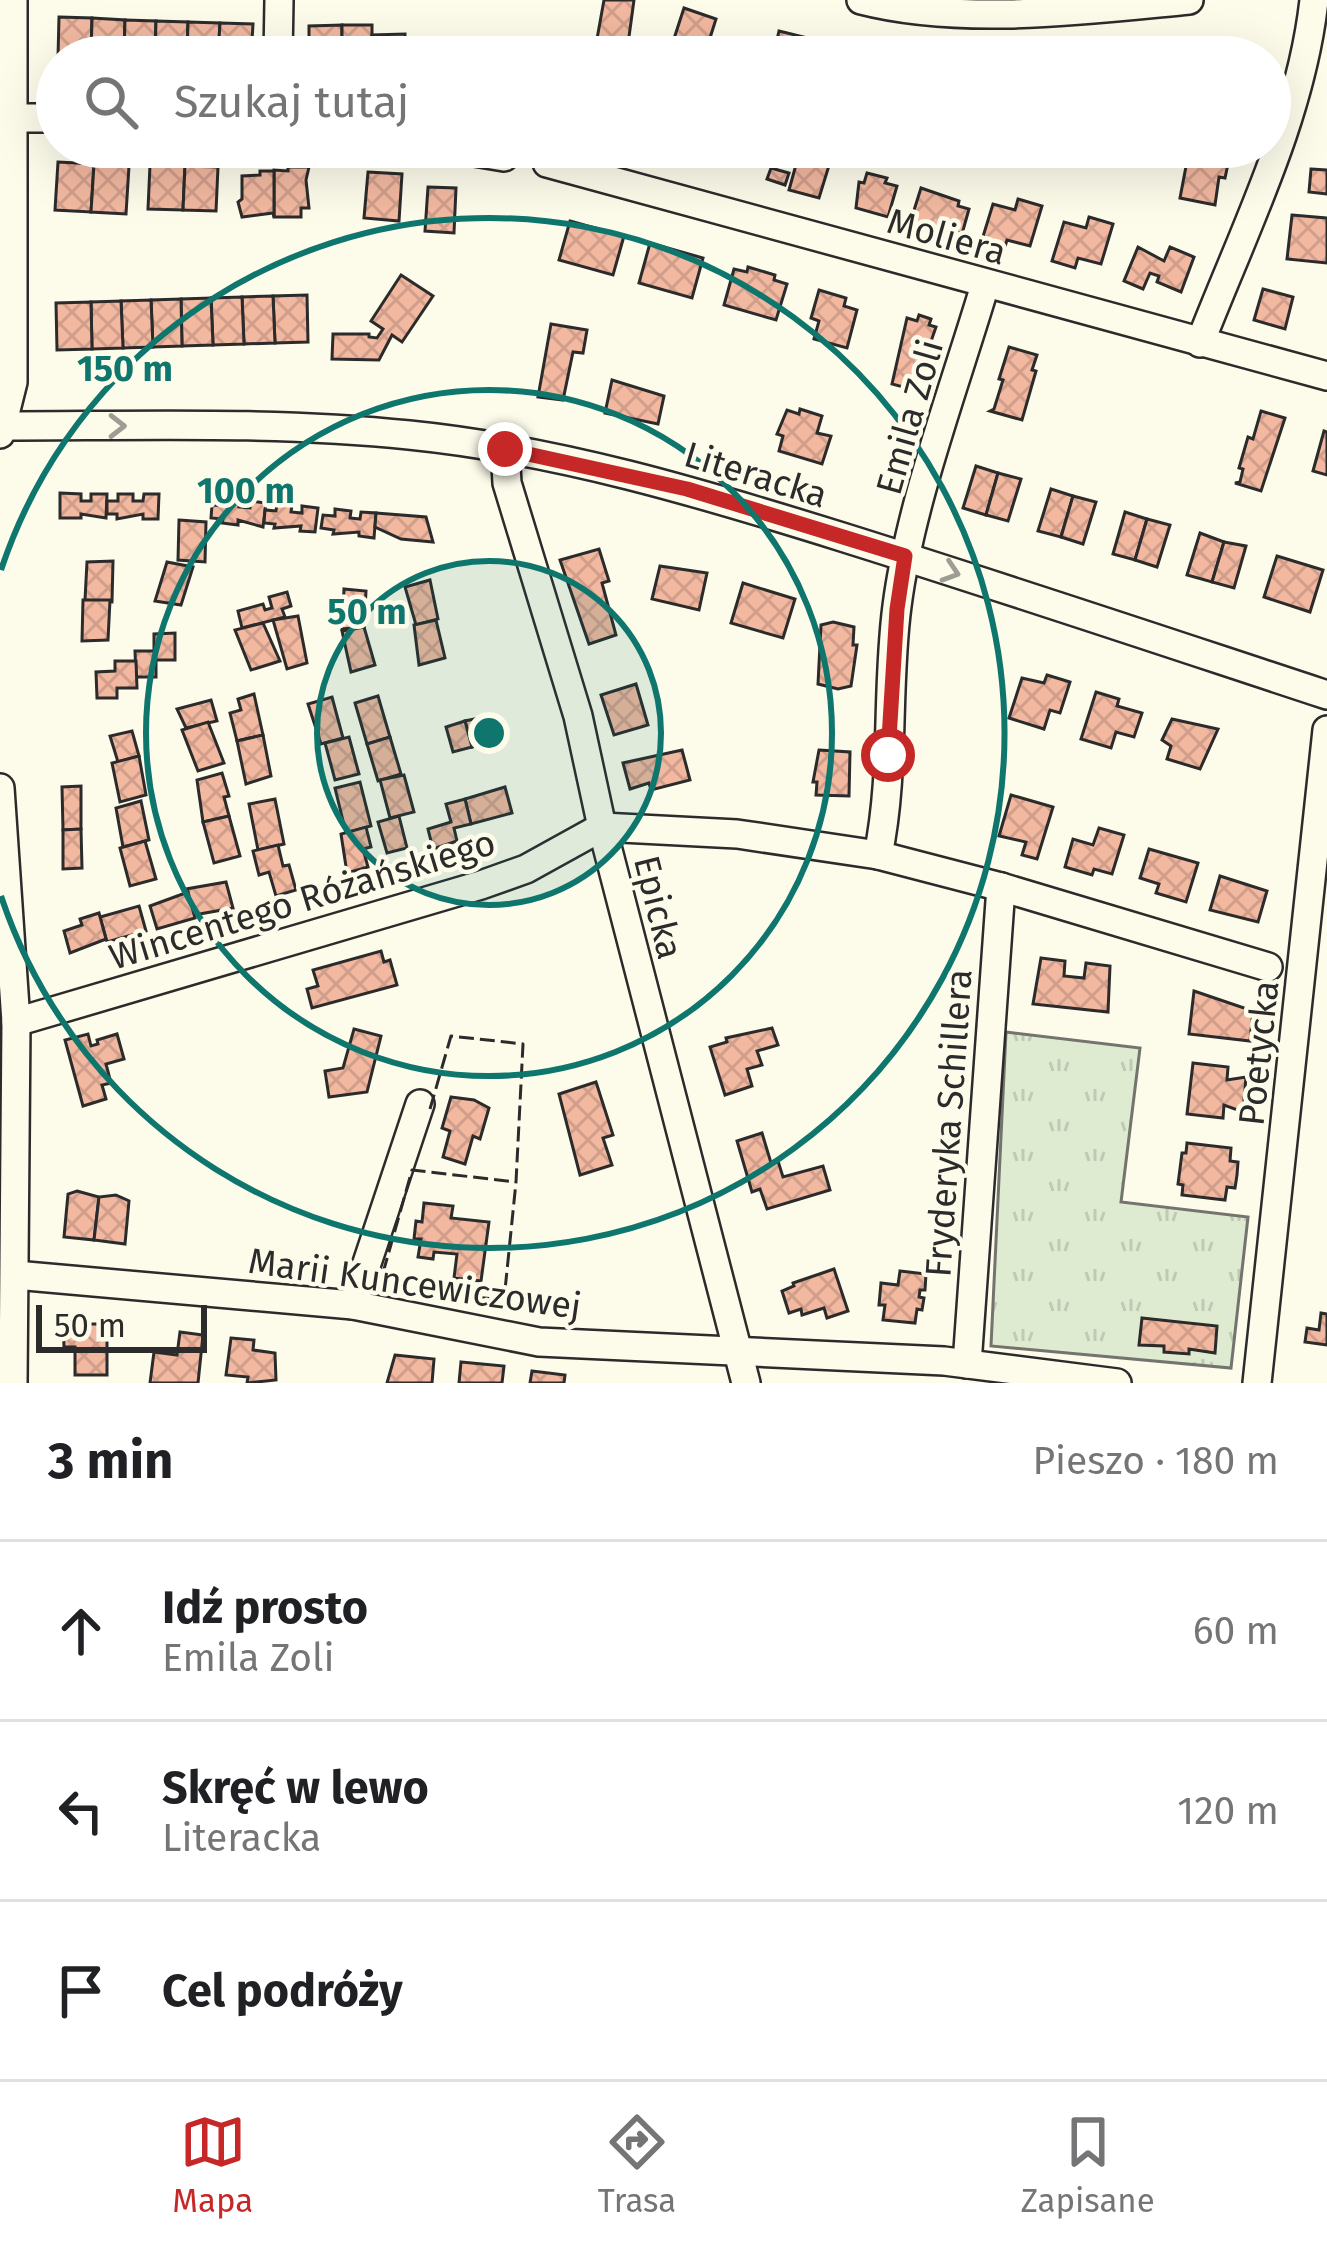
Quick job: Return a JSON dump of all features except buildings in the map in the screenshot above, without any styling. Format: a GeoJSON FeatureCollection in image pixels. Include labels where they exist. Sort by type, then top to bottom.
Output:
{"type":"FeatureCollection","features":[{"type":"Feature","properties":{"kind":"street"},"geometry":{"type":"LineString","coordinates":[[0,428],[13,382],[5,118],[13,0]]}},
{"type":"Feature","properties":{"kind":"street"},"geometry":{"type":"LineString","coordinates":[[278,36],[279,0]]}},
{"type":"Feature","properties":{"kind":"street"},"geometry":{"type":"LineString","coordinates":[[861,0],[913,11],[966,12],[1189,0]]}},
{"type":"Feature","properties":{"kind":"street"},"geometry":{"type":"LineString","coordinates":[[1291,105],[1309,45],[1314,0]]}},
{"type":"Feature","properties":{"kind":"street"},"geometry":{"type":"LineString","coordinates":[[5,118],[36,118]]}},
{"type":"Feature","properties":{"kind":"street","name":"Moliera"},"geometry":{"type":"LineString","coordinates":[[565,168],[1327,376]]}},
{"type":"Feature","properties":{"kind":"street"},"geometry":{"type":"LineString","coordinates":[[1200,343],[1268,168]]}},
{"type":"Feature","properties":{"kind":"street","name":"Emila Zoli"},"geometry":{"type":"LineString","coordinates":[[878,855],[889,790],[892,665],[905,556],[985,285]]}},
{"type":"Feature","properties":{"kind":"street","name":"Literacka"},"geometry":{"type":"LineString","coordinates":[[0,428],[274,426],[410,435],[505,449],[687,489],[1327,695]]}},
{"type":"Feature","properties":{"kind":"street","name":"Epicka"},"geometry":{"type":"LineString","coordinates":[[505,449],[507,483],[578,716],[602,827],[746,1383]]}},
{"type":"Feature","properties":{"kind":"street","name":"Poetycka"},"geometry":{"type":"LineString","coordinates":[[1257,1383],[1315,978],[1327,730]]}},
{"type":"Feature","properties":{"kind":"street"},"geometry":{"type":"LineString","coordinates":[[0,788],[16,1022],[13,1383]]}},
{"type":"Feature","properties":{"kind":"street"},"geometry":{"type":"LineString","coordinates":[[602,827],[737,834],[878,855],[1268,967]]}},
{"type":"Feature","properties":{"kind":"street","name":"Wincentego Różańskiego"},"geometry":{"type":"LineString","coordinates":[[16,1022],[481,885],[526,869],[602,827]]}},
{"type":"Feature","properties":{"kind":"street","name":"Fryderyka Schillera"},"geometry":{"type":"LineString","coordinates":[[967,1364],[1001,887]]}},
{"type":"Feature","properties":{"kind":"street"},"geometry":{"type":"LineString","coordinates":[[353,1305],[420,1105]]}},
{"type":"Feature","properties":{"kind":"street","name":"Marii Kuncewiczowej"},"geometry":{"type":"LineString","coordinates":[[15,1275],[353,1305],[539,1342],[967,1364],[1117,1383]]}},
{"type":"Feature","properties":{"kind":"green space"},"geometry":{"type":"Polygon","coordinates":[[[1006,1032],[1140,1048],[1121,1202],[1248,1217],[1231,1368],[991,1346],[1006,1032]]]}},
{"type":"Feature","properties":{"kind":"fence"},"geometry":{"type":"LineString","coordinates":[[430,1109],[451,1036],[523,1044],[516,1182],[504,1300],[379,1287],[412,1170],[516,1182]]}},
{"type":"Feature","properties":{"kind":"route"},"geometry":{"type":"LineString","coordinates":[[505,449],[687,489],[905,556],[892,665],[888,755]]}}]}
